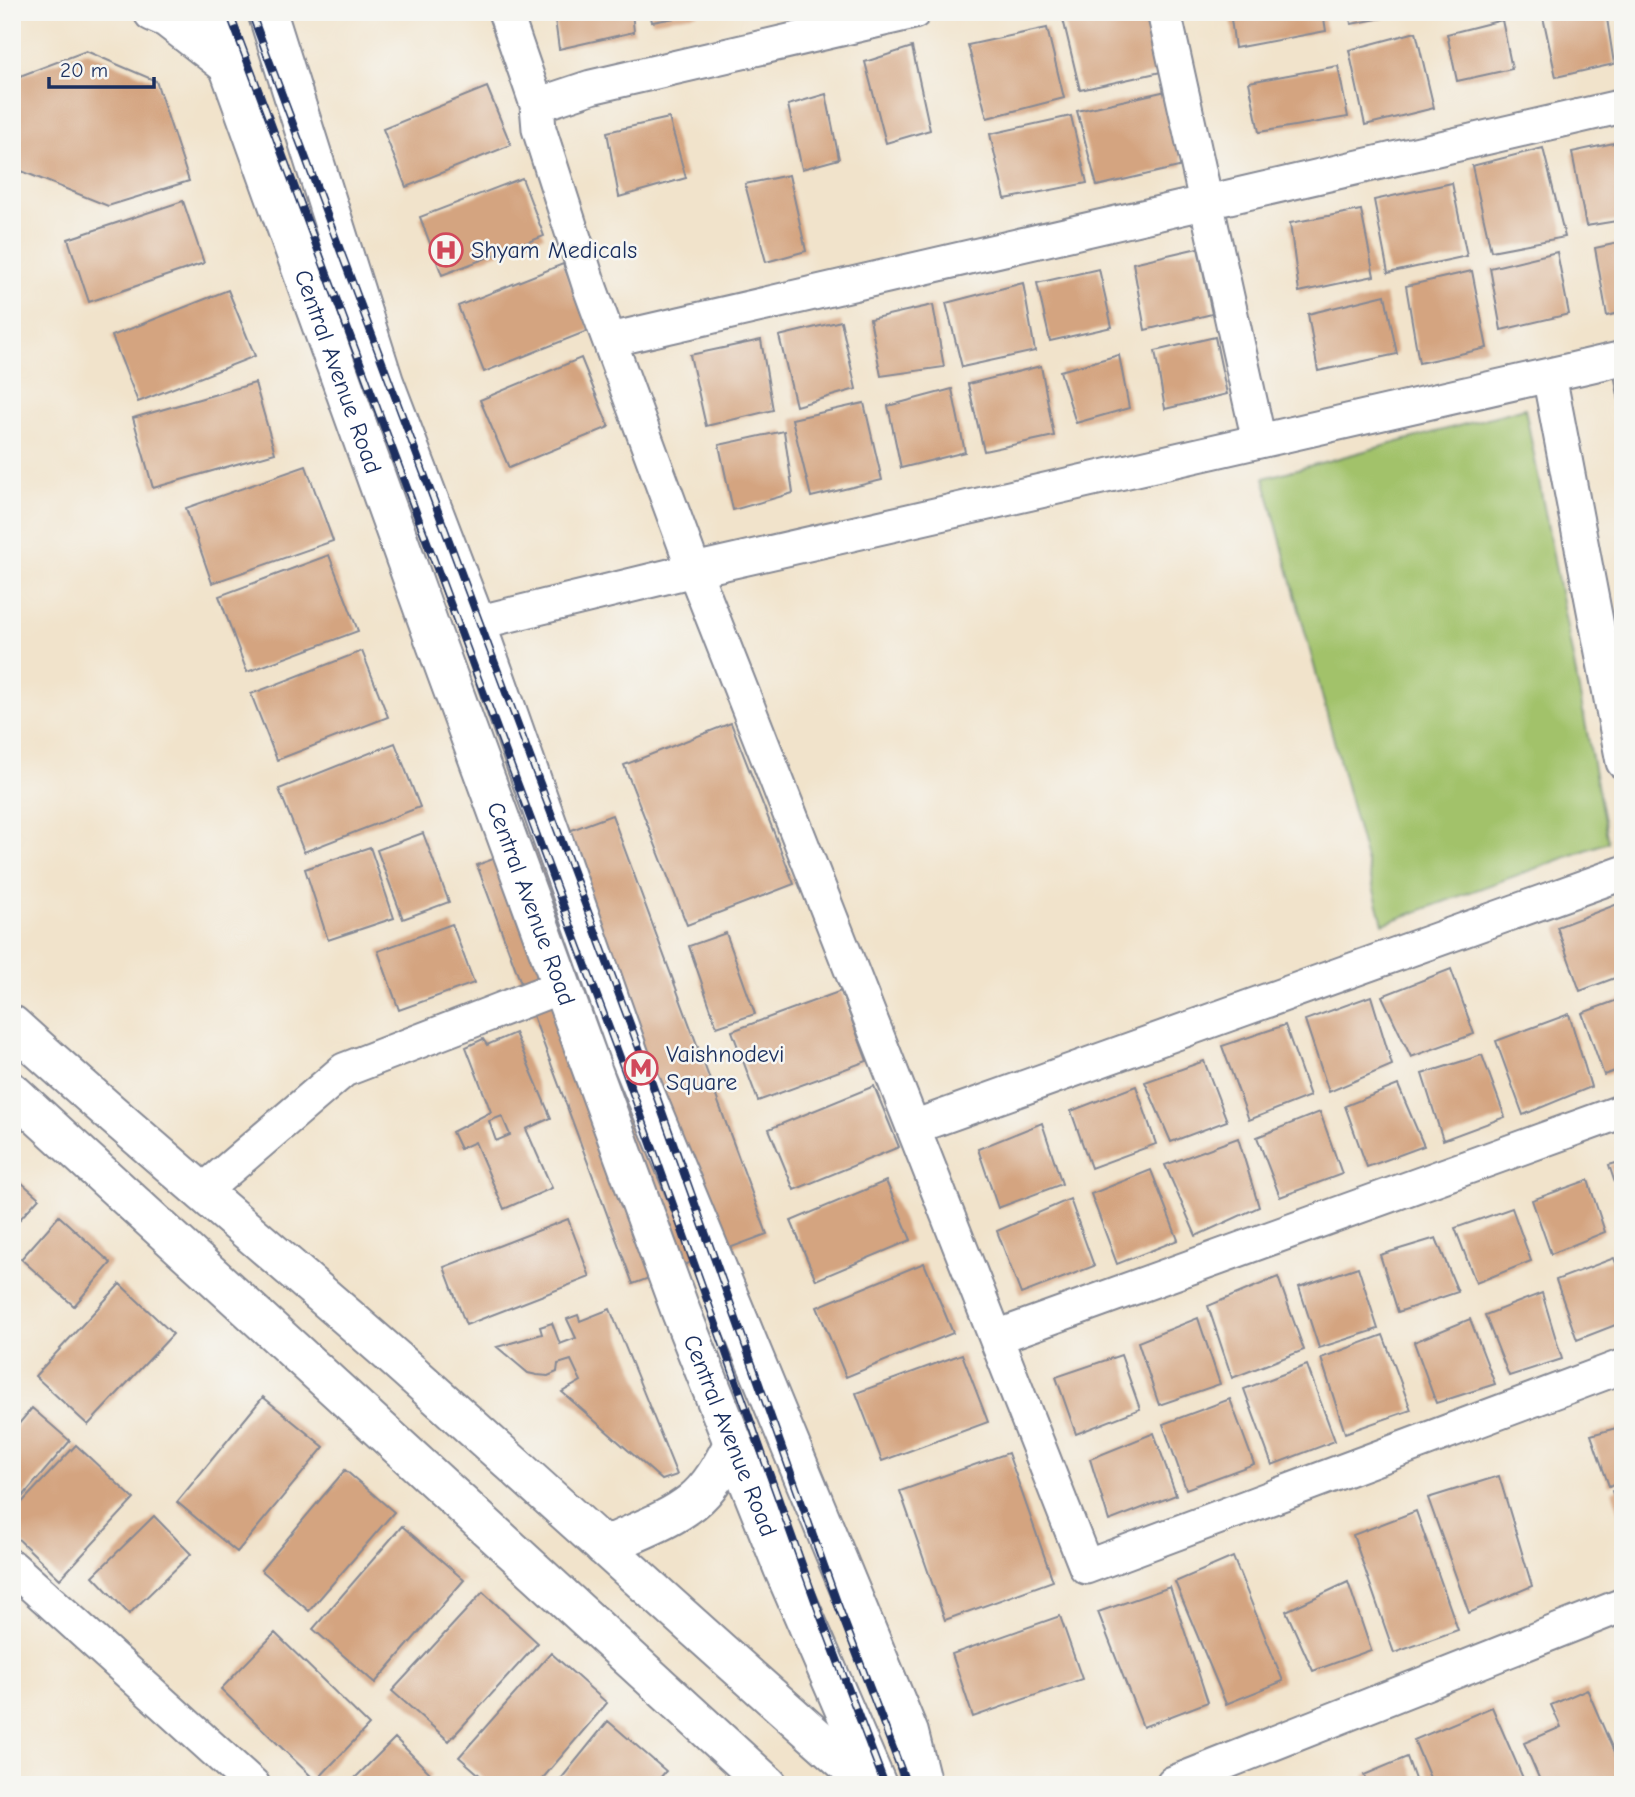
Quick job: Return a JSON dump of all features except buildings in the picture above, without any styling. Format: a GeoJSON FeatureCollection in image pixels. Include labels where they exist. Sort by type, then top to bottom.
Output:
{"type":"FeatureCollection","features":[{"type":"Feature","properties":{"kind":"main road"},"geometry":{"type":"LineString","coordinates":[[152,12],[167,18],[230,66]]}},
{"type":"Feature","properties":{"kind":"main road","name":"Central Avenue Road"},"geometry":{"type":"LineString","coordinates":[[209,12],[432,633],[681,1312],[733,1444],[877,1785]]}},
{"type":"Feature","properties":{"kind":"main road"},"geometry":{"type":"LineString","coordinates":[[276,20],[384,382],[475,623],[630,1057],[909,1733],[922,1785]]}},
{"type":"Feature","properties":{"kind":"main road"},"geometry":{"type":"LineString","coordinates":[[12,1025],[397,1361],[871,1785]]}},
{"type":"Feature","properties":{"kind":"main road"},"geometry":{"type":"LineString","coordinates":[[12,1092],[768,1785]]}},
{"type":"Feature","properties":{"kind":"main road"},"geometry":{"type":"LineString","coordinates":[[604,1547],[692,1502],[716,1476],[733,1444]]}},
{"type":"Feature","properties":{"kind":"street"},"geometry":{"type":"LineString","coordinates":[[505,12],[537,105],[539,129],[548,159],[610,341],[694,570],[1086,1567],[1623,1366]]}},
{"type":"Feature","properties":{"kind":"street"},"geometry":{"type":"LineString","coordinates":[[537,105],[591,87],[915,12]]}},
{"type":"Feature","properties":{"kind":"street"},"geometry":{"type":"LineString","coordinates":[[1164,12],[1259,441]]}},
{"type":"Feature","properties":{"kind":"street"},"geometry":{"type":"LineString","coordinates":[[610,341],[1623,106]]}},
{"type":"Feature","properties":{"kind":"street"},"geometry":{"type":"LineString","coordinates":[[475,623],[694,570],[1623,358]]}},
{"type":"Feature","properties":{"kind":"street"},"geometry":{"type":"LineString","coordinates":[[1549,375],[1623,762]]}},
{"type":"Feature","properties":{"kind":"street"},"geometry":{"type":"LineString","coordinates":[[914,1127],[1623,873]]}},
{"type":"Feature","properties":{"kind":"street"},"geometry":{"type":"LineString","coordinates":[[202,1192],[344,1070],[562,986]]}},
{"type":"Feature","properties":{"kind":"street"},"geometry":{"type":"LineString","coordinates":[[997,1336],[1623,1111]]}},
{"type":"Feature","properties":{"kind":"street"},"geometry":{"type":"LineString","coordinates":[[12,1567],[253,1785]]}},
{"type":"Feature","properties":{"kind":"street"},"geometry":{"type":"LineString","coordinates":[[1171,1784],[1623,1605]]}},
{"type":"Feature","properties":{"kind":"green space"},"geometry":{"type":"Polygon","coordinates":[[[1525,408],[1608,842],[1383,924],[1264,478],[1525,408]]]}},
{"type":"Feature","properties":{"kind":"railway"},"geometry":{"type":"LineString","coordinates":[[229,12],[625,1071],[819,1612],[885,1785]]}},
{"type":"Feature","properties":{"kind":"railway"},"geometry":{"type":"LineString","coordinates":[[251,12],[645,1064],[838,1605],[907,1785]]}},
{"type":"Feature","properties":{"kind":"place","name":"Shyam Medicals"},"geometry":{"type":"Point","coordinates":[446,250]}},
{"type":"Feature","properties":{"kind":"place","name":"Vaishnodevi Square"},"geometry":{"type":"Point","coordinates":[641,1068]}}]}
